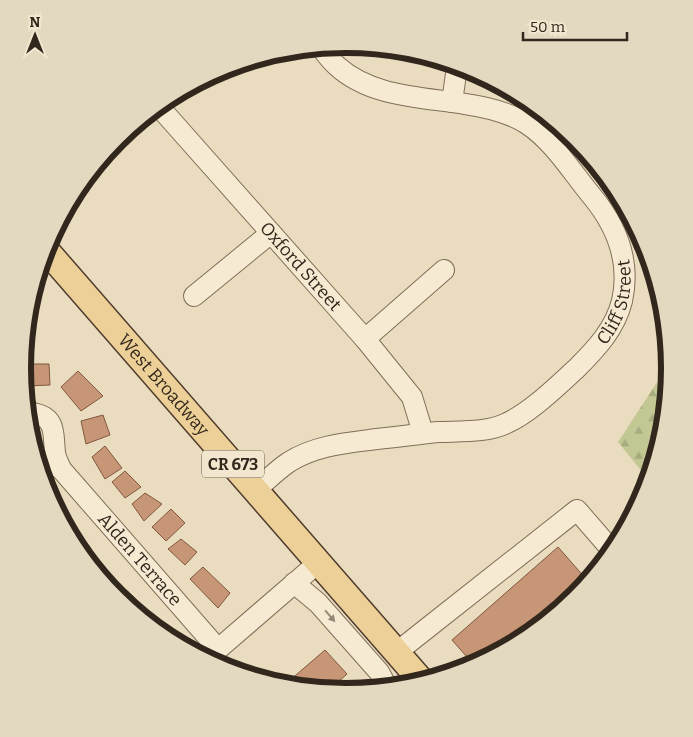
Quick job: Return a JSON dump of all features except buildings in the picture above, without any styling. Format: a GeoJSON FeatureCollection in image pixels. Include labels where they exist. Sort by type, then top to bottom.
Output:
{"type":"FeatureCollection","features":[{"type":"Feature","properties":{"kind":"main road","name":"West Broadway"},"geometry":{"type":"LineString","coordinates":[[52,257],[417,676]]}},
{"type":"Feature","properties":{"kind":"street","name":"Cliff Street"},"geometry":{"type":"LineString","coordinates":[[256,490],[289,462],[316,449],[423,433],[490,430],[507,424],[531,408],[571,373],[602,341],[609,331],[622,300],[624,282],[621,253],[612,223],[550,145],[526,123],[485,107],[392,93],[375,88],[360,82],[337,66],[326,54]]}},
{"type":"Feature","properties":{"kind":"street"},"geometry":{"type":"LineString","coordinates":[[452,102],[457,73]]}},
{"type":"Feature","properties":{"kind":"street","name":"Oxford Street"},"geometry":{"type":"LineString","coordinates":[[163,112],[365,339],[412,397],[423,433]]}},
{"type":"Feature","properties":{"kind":"street"},"geometry":{"type":"LineString","coordinates":[[194,296],[271,232]]}},
{"type":"Feature","properties":{"kind":"street"},"geometry":{"type":"LineString","coordinates":[[365,339],[444,270]]}},
{"type":"Feature","properties":{"kind":"street","name":"Alden Terrace"},"geometry":{"type":"LineString","coordinates":[[35,414],[45,416],[52,426],[56,456],[61,469]]}},
{"type":"Feature","properties":{"kind":"street","name":"Alden Terrace"},"geometry":{"type":"LineString","coordinates":[[45,459],[49,459],[61,469],[213,654]]}},
{"type":"Feature","properties":{"kind":"street"},"geometry":{"type":"LineString","coordinates":[[397,652],[577,510],[608,546]]}},
{"type":"Feature","properties":{"kind":"street"},"geometry":{"type":"LineString","coordinates":[[213,654],[319,562]]}},
{"type":"Feature","properties":{"kind":"street"},"geometry":{"type":"LineString","coordinates":[[294,583],[318,603],[379,672],[384,681]]}},
{"type":"Feature","properties":{"kind":"green space"},"geometry":{"type":"Polygon","coordinates":[[[662,375],[656,430],[644,474],[618,442],[662,375]]]}}]}
